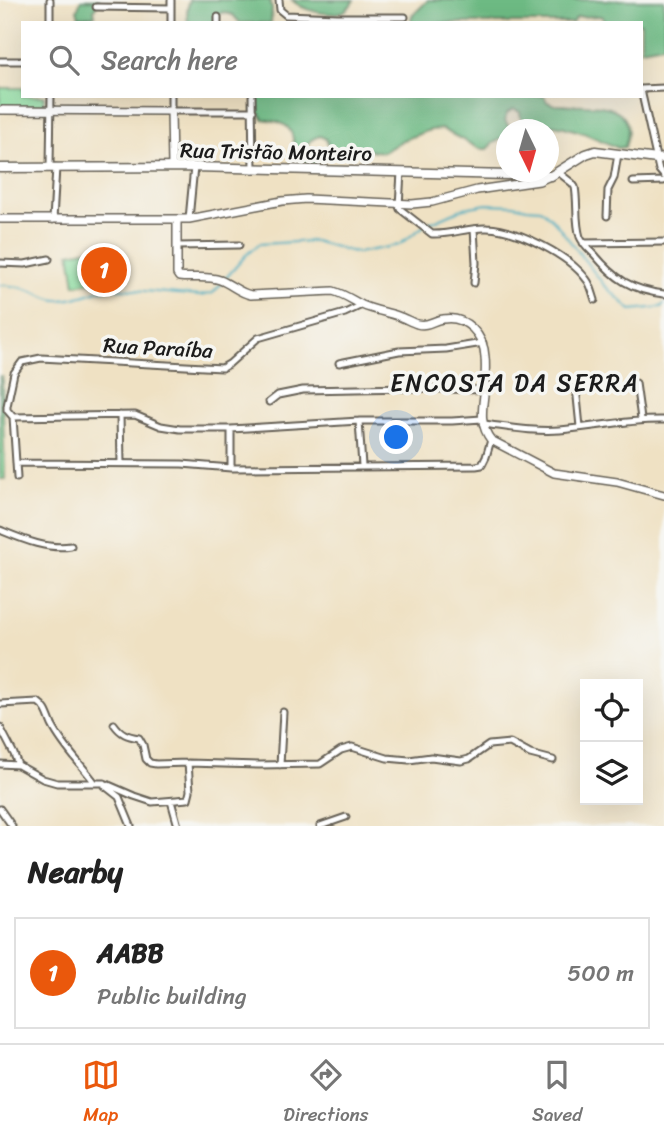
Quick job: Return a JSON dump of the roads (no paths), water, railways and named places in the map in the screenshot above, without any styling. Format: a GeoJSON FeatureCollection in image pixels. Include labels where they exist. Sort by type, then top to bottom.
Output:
{"type":"FeatureCollection","features":[{"type":"Feature","properties":{"kind":"main road"},"geometry":{"type":"LineString","coordinates":[[559,171],[595,151],[660,158]]}},
{"type":"Feature","properties":{"kind":"main road","name":"Rua Tristão Monteiro"},"geometry":{"type":"LineString","coordinates":[[0,168],[194,167],[496,173]]}},
{"type":"Feature","properties":{"kind":"street"},"geometry":{"type":"LineString","coordinates":[[50,0],[50,21]]}},
{"type":"Feature","properties":{"kind":"street"},"geometry":{"type":"LineString","coordinates":[[171,0],[171,21]]}},
{"type":"Feature","properties":{"kind":"street"},"geometry":{"type":"LineString","coordinates":[[279,0],[280,10],[286,15],[363,20],[405,17]]}},
{"type":"Feature","properties":{"kind":"street"},"geometry":{"type":"LineString","coordinates":[[96,8],[171,8]]}},
{"type":"Feature","properties":{"kind":"street"},"geometry":{"type":"LineString","coordinates":[[0,61],[21,61]]}},
{"type":"Feature","properties":{"kind":"street"},"geometry":{"type":"LineString","coordinates":[[643,90],[664,88]]}},
{"type":"Feature","properties":{"kind":"street"},"geometry":{"type":"LineString","coordinates":[[633,182],[664,178],[659,170],[660,158],[643,97]]}},
{"type":"Feature","properties":{"kind":"street"},"geometry":{"type":"LineString","coordinates":[[51,98],[53,220]]}},
{"type":"Feature","properties":{"kind":"street"},"geometry":{"type":"LineString","coordinates":[[171,98],[172,167]]}},
{"type":"Feature","properties":{"kind":"street"},"geometry":{"type":"LineString","coordinates":[[252,98],[253,170]]}},
{"type":"Feature","properties":{"kind":"street"},"geometry":{"type":"LineString","coordinates":[[0,110],[253,111]]}},
{"type":"Feature","properties":{"kind":"street"},"geometry":{"type":"LineString","coordinates":[[607,216],[608,190],[614,178],[618,154]]}},
{"type":"Feature","properties":{"kind":"street"},"geometry":{"type":"LineString","coordinates":[[189,219],[194,167]]}},
{"type":"Feature","properties":{"kind":"street"},"geometry":{"type":"LineString","coordinates":[[401,172],[400,209],[432,234],[484,228],[499,229],[520,236],[558,253],[587,280],[595,300]]}},
{"type":"Feature","properties":{"kind":"street"},"geometry":{"type":"LineString","coordinates":[[559,176],[575,187],[580,236],[607,270],[624,283],[664,294]]}},
{"type":"Feature","properties":{"kind":"street"},"geometry":{"type":"LineString","coordinates":[[0,219],[189,219],[306,199],[412,204],[532,182]]}},
{"type":"Feature","properties":{"kind":"street"},"geometry":{"type":"LineString","coordinates":[[177,219],[179,277],[204,276],[225,282],[251,295],[333,291],[362,305],[424,325],[441,319],[465,322],[475,331],[485,356],[482,421],[485,433],[491,440],[554,473],[617,482],[664,495]]}},
{"type":"Feature","properties":{"kind":"street"},"geometry":{"type":"LineString","coordinates":[[474,229],[474,283]]}},
{"type":"Feature","properties":{"kind":"street"},"geometry":{"type":"LineString","coordinates":[[583,243],[664,242]]}},
{"type":"Feature","properties":{"kind":"street"},"geometry":{"type":"LineString","coordinates":[[177,246],[239,245]]}},
{"type":"Feature","properties":{"kind":"street"},"geometry":{"type":"LineString","coordinates":[[0,263],[25,264],[49,259]]}},
{"type":"Feature","properties":{"kind":"street","name":"Rua Paraíba"},"geometry":{"type":"LineString","coordinates":[[13,417],[7,406],[14,373],[22,362],[41,358],[222,368],[258,338],[345,313],[362,305]]}},
{"type":"Feature","properties":{"kind":"street"},"geometry":{"type":"LineString","coordinates":[[339,363],[399,351],[482,344]]}},
{"type":"Feature","properties":{"kind":"street"},"geometry":{"type":"LineString","coordinates":[[636,383],[641,419]]}},
{"type":"Feature","properties":{"kind":"street"},"geometry":{"type":"LineString","coordinates":[[576,387],[580,427]]}},
{"type":"Feature","properties":{"kind":"street"},"geometry":{"type":"LineString","coordinates":[[270,402],[278,395],[303,390],[484,390]]}},
{"type":"Feature","properties":{"kind":"street"},"geometry":{"type":"LineString","coordinates":[[120,415],[121,463]]}},
{"type":"Feature","properties":{"kind":"street"},"geometry":{"type":"LineString","coordinates":[[17,478],[13,417],[135,415],[171,429],[231,429],[359,421],[482,421],[542,430],[641,419],[664,420]]}},
{"type":"Feature","properties":{"kind":"street"},"geometry":{"type":"LineString","coordinates":[[359,421],[362,466]]}},
{"type":"Feature","properties":{"kind":"street"},"geometry":{"type":"LineString","coordinates":[[231,429],[231,468]]}},
{"type":"Feature","properties":{"kind":"street"},"geometry":{"type":"LineString","coordinates":[[17,463],[182,464],[231,468],[476,466],[482,465],[491,440]]}},
{"type":"Feature","properties":{"kind":"street"},"geometry":{"type":"LineString","coordinates":[[0,530],[53,547],[71,546]]}},
{"type":"Feature","properties":{"kind":"street"},"geometry":{"type":"LineString","coordinates":[[0,704],[38,702],[45,709],[60,739],[97,783],[120,797],[131,826]]}},
{"type":"Feature","properties":{"kind":"street"},"geometry":{"type":"LineString","coordinates":[[280,765],[283,712]]}},
{"type":"Feature","properties":{"kind":"street"},"geometry":{"type":"LineString","coordinates":[[114,724],[121,733],[139,738],[146,760],[150,763],[320,764],[341,750],[352,747],[387,758],[409,760],[431,757],[461,761],[469,759],[489,745],[510,743],[530,754],[553,760]]}},
{"type":"Feature","properties":{"kind":"street"},"geometry":{"type":"LineString","coordinates":[[0,727],[18,765]]}},
{"type":"Feature","properties":{"kind":"street"},"geometry":{"type":"LineString","coordinates":[[0,764],[18,765],[49,781],[97,783],[116,787],[152,802],[188,799],[188,763]]}},
{"type":"Feature","properties":{"kind":"street"},"geometry":{"type":"LineString","coordinates":[[171,801],[178,826]]}},
{"type":"Feature","properties":{"kind":"street"},"geometry":{"type":"LineString","coordinates":[[0,809],[12,826]]}},
{"type":"Feature","properties":{"kind":"street"},"geometry":{"type":"LineString","coordinates":[[323,825],[346,817]]}},
{"type":"Feature","properties":{"kind":"waterway"},"geometry":{"type":"LineString","coordinates":[[225,279],[259,244],[314,241],[357,253],[399,245],[425,225],[464,208],[487,204],[514,205],[541,209],[555,222],[604,285],[631,310],[661,307],[664,304]]}},
{"type":"Feature","properties":{"kind":"waterway"},"geometry":{"type":"LineString","coordinates":[[0,285],[25,289],[58,300],[112,288],[200,296],[213,293],[221,284]]}},
{"type":"Feature","properties":{"kind":"place","name":"AABB"},"geometry":{"type":"Point","coordinates":[104,270]}},
{"type":"Feature","properties":{"kind":"district","name":"ENCOSTA DA SERRA"},"geometry":{"type":"Point","coordinates":[515,383]}}]}
